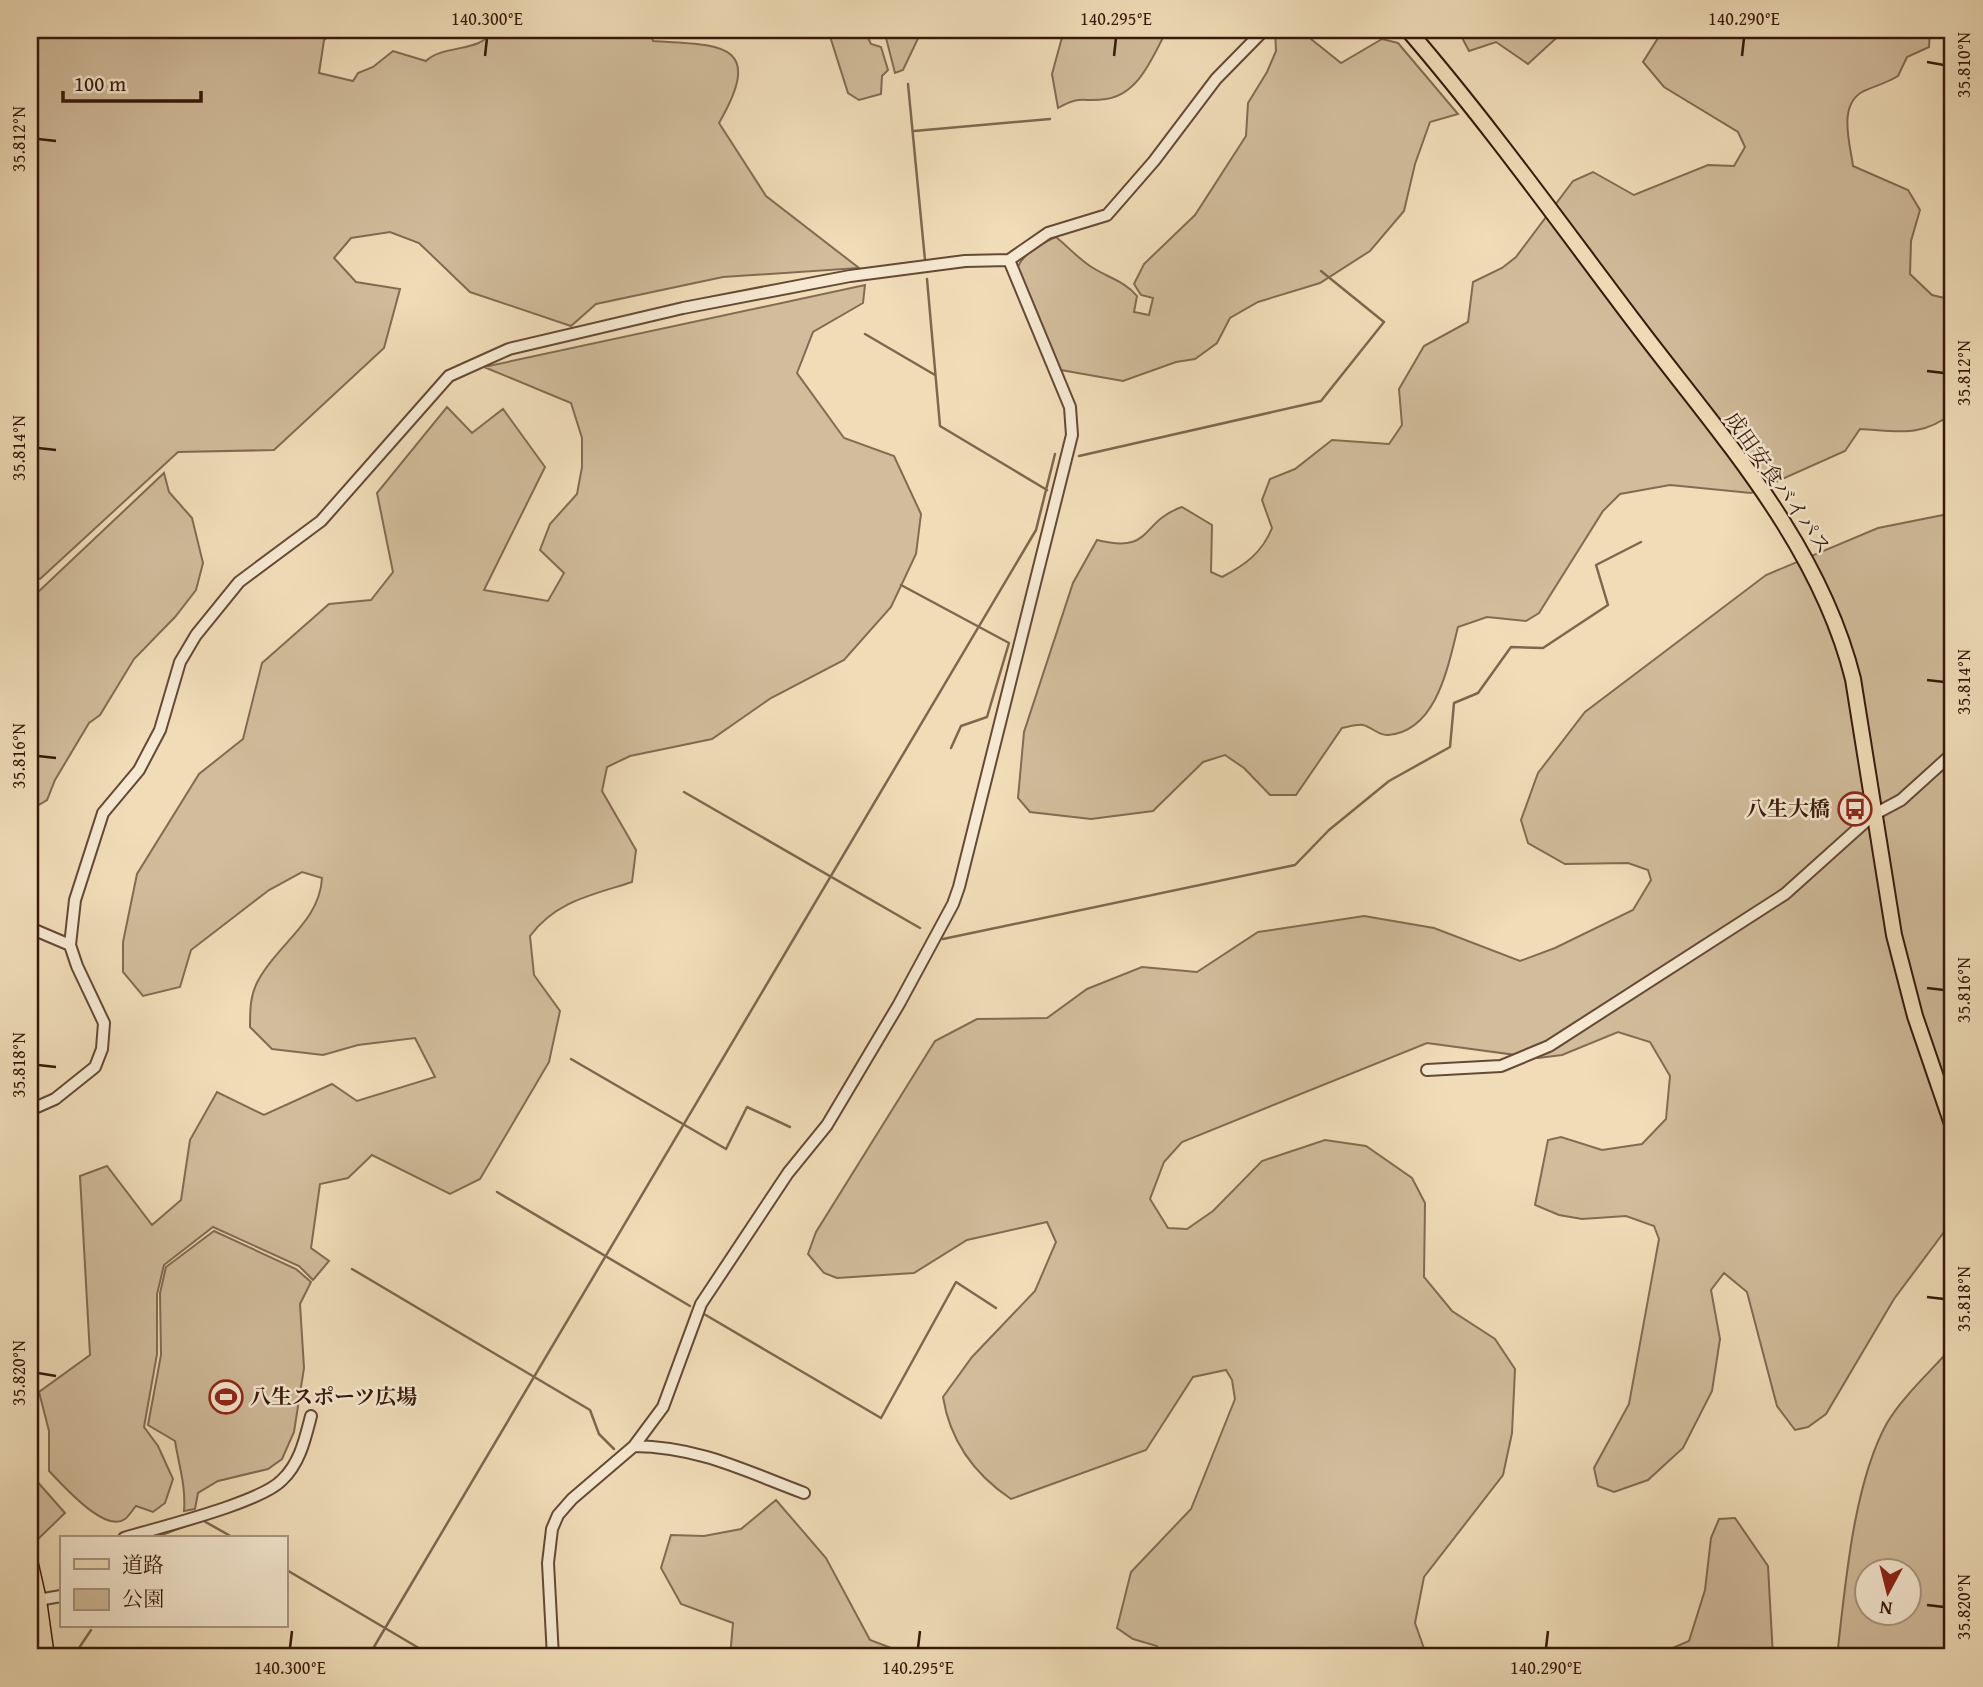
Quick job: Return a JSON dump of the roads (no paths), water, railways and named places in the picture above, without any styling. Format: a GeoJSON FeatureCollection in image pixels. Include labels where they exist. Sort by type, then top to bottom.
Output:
{"type":"FeatureCollection","features":[{"type":"Feature","properties":{"kind":"highway"},"geometry":{"type":"LineString","coordinates":[[30,1565],[46,1657]]}},
{"type":"Feature","properties":{"kind":"main road","name":"成田安食バイパス"},"geometry":{"type":"LineString","coordinates":[[1408,30],[1493,135],[1742,464],[1785,523],[1831,609],[1853,679],[1884,888],[1900,961],[1953,1127]]}},
{"type":"Feature","properties":{"kind":"street"},"geometry":{"type":"LineString","coordinates":[[30,1110],[55,1099],[96,1067],[102,1049],[104,1023],[70,945],[75,900],[93,836],[103,813],[150,753],[160,730],[172,681],[196,635],[239,582],[321,521],[449,376],[477,361],[509,349],[683,308],[850,276],[965,261],[1009,260],[1048,233],[1107,215],[1154,162],[1216,79],[1264,30]]}},
{"type":"Feature","properties":{"kind":"street"},"geometry":{"type":"LineString","coordinates":[[553,1657],[548,1563],[552,1529],[558,1515],[572,1499],[634,1446],[663,1407],[701,1304],[788,1173],[827,1125],[899,1004],[953,904],[959,887],[1072,435],[1070,407],[1009,260]]}},
{"type":"Feature","properties":{"kind":"street"},"geometry":{"type":"LineString","coordinates":[[1427,1070],[1501,1066],[1549,1046],[1785,894],[1873,815],[1901,800],[1953,753]]}},
{"type":"Feature","properties":{"kind":"street"},"geometry":{"type":"LineString","coordinates":[[30,928],[70,945]]}},
{"type":"Feature","properties":{"kind":"street"},"geometry":{"type":"LineString","coordinates":[[130,1536],[252,1498],[275,1487],[287,1475],[299,1455],[311,1416]]}},
{"type":"Feature","properties":{"kind":"street"},"geometry":{"type":"LineString","coordinates":[[634,1446],[671,1447],[702,1455],[804,1493]]}},
{"type":"Feature","properties":{"kind":"street"},"geometry":{"type":"LineString","coordinates":[[38,1600],[60,1596]]}},
{"type":"Feature","properties":{"kind":"street"},"geometry":{"type":"LineString","coordinates":[[30,1653],[43,1636]]}},
{"type":"Feature","properties":{"kind":"waterway"},"geometry":{"type":"LineString","coordinates":[[908,84],[925,260]]}},
{"type":"Feature","properties":{"kind":"waterway"},"geometry":{"type":"LineString","coordinates":[[914,131],[1050,119]]}},
{"type":"Feature","properties":{"kind":"waterway"},"geometry":{"type":"LineString","coordinates":[[1079,456],[1321,401],[1384,322],[1321,271]]}},
{"type":"Feature","properties":{"kind":"waterway"},"geometry":{"type":"LineString","coordinates":[[927,279],[940,426],[1047,490]]}},
{"type":"Feature","properties":{"kind":"waterway"},"geometry":{"type":"LineString","coordinates":[[865,334],[935,375]]}},
{"type":"Feature","properties":{"kind":"waterway"},"geometry":{"type":"LineString","coordinates":[[368,1657],[1036,530],[1055,454]]}},
{"type":"Feature","properties":{"kind":"waterway"},"geometry":{"type":"LineString","coordinates":[[943,939],[1295,865],[1329,830],[1389,781],[1450,747],[1454,703],[1478,693],[1511,647],[1543,648],[1608,605],[1596,565],[1641,542]]}},
{"type":"Feature","properties":{"kind":"waterway"},"geometry":{"type":"LineString","coordinates":[[901,585],[1009,643],[987,717],[961,726],[951,748]]}},
{"type":"Feature","properties":{"kind":"waterway"},"geometry":{"type":"LineString","coordinates":[[684,792],[920,928]]}},
{"type":"Feature","properties":{"kind":"waterway"},"geometry":{"type":"LineString","coordinates":[[571,1059],[726,1149],[747,1107],[790,1127]]}},
{"type":"Feature","properties":{"kind":"waterway"},"geometry":{"type":"LineString","coordinates":[[497,1192],[690,1306]]}},
{"type":"Feature","properties":{"kind":"waterway"},"geometry":{"type":"LineString","coordinates":[[352,1269],[590,1410],[599,1434],[614,1449]]}},
{"type":"Feature","properties":{"kind":"waterway"},"geometry":{"type":"LineString","coordinates":[[704,1314],[881,1418],[956,1282],[996,1308]]}},
{"type":"Feature","properties":{"kind":"waterway"},"geometry":{"type":"LineString","coordinates":[[202,1520],[230,1536]]}},
{"type":"Feature","properties":{"kind":"waterway"},"geometry":{"type":"LineString","coordinates":[[158,1536],[196,1522]]}},
{"type":"Feature","properties":{"kind":"waterway"},"geometry":{"type":"LineString","coordinates":[[287,1570],[434,1657]]}},
{"type":"Feature","properties":{"kind":"waterway"},"geometry":{"type":"LineString","coordinates":[[73,1657],[91,1630]]}},
{"type":"Feature","properties":{"kind":"place","name":"八生大橋"},"geometry":{"type":"Point","coordinates":[1855,809]}},
{"type":"Feature","properties":{"kind":"place","name":"八生スポーツ広場"},"geometry":{"type":"Point","coordinates":[226,1397]}}]}
